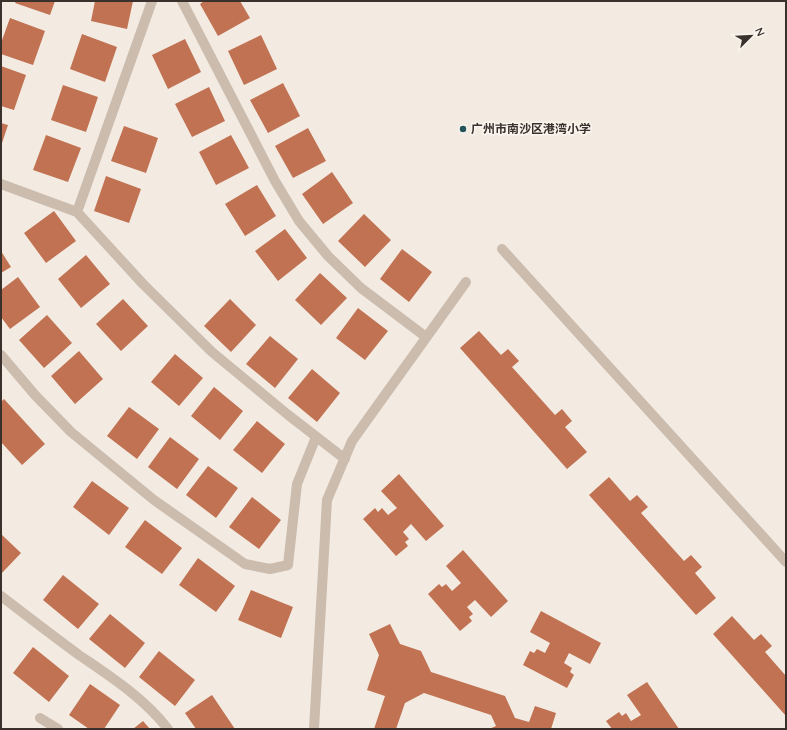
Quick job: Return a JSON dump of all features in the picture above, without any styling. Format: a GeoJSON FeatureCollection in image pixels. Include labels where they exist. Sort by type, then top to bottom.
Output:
{"type":"FeatureCollection","features":[{"type":"Feature","properties":{"kind":"street"},"geometry":{"type":"LineString","coordinates":[[77,212],[152,1]]}},
{"type":"Feature","properties":{"kind":"street"},"geometry":{"type":"LineString","coordinates":[[182,1],[275,181],[299,220],[328,256],[362,288],[426,337]]}},
{"type":"Feature","properties":{"kind":"street"},"geometry":{"type":"LineString","coordinates":[[1,184],[77,212],[138,279],[177,318],[249,384],[345,458]]}},
{"type":"Feature","properties":{"kind":"street"},"geometry":{"type":"LineString","coordinates":[[502,249],[786,562]]}},
{"type":"Feature","properties":{"kind":"street"},"geometry":{"type":"LineString","coordinates":[[314,729],[328,500],[352,441],[466,282]]}},
{"type":"Feature","properties":{"kind":"street"},"geometry":{"type":"LineString","coordinates":[[1,355],[35,395],[88,446],[154,500],[246,564],[270,569],[288,565],[297,484],[316,437]]}},
{"type":"Feature","properties":{"kind":"street"},"geometry":{"type":"LineString","coordinates":[[1,596],[41,627],[130,690],[159,718],[168,729]]}},
{"type":"Feature","properties":{"kind":"street"},"geometry":{"type":"LineString","coordinates":[[40,718],[58,729]]}},
{"type":"Feature","properties":{"kind":"building"},"geometry":{"type":"Polygon","coordinates":[[[16,1],[55,1],[50,15],[15,3],[16,1]]]}},
{"type":"Feature","properties":{"kind":"building"},"geometry":{"type":"Polygon","coordinates":[[[95,1],[133,1],[127,29],[91,21],[95,1]]]}},
{"type":"Feature","properties":{"kind":"building"},"geometry":{"type":"Polygon","coordinates":[[[204,1],[240,1],[250,18],[218,36],[200,4],[204,1]]]}},
{"type":"Feature","properties":{"kind":"building"},"geometry":{"type":"Polygon","coordinates":[[[10,18],[45,31],[33,65],[1,54],[1,43],[10,18]]]}},
{"type":"Feature","properties":{"kind":"building"},"geometry":{"type":"Polygon","coordinates":[[[82,34],[117,47],[105,82],[70,69],[82,34]]]}},
{"type":"Feature","properties":{"kind":"building"},"geometry":{"type":"Polygon","coordinates":[[[261,35],[277,69],[244,85],[228,51],[261,35]]]}},
{"type":"Feature","properties":{"kind":"building"},"geometry":{"type":"Polygon","coordinates":[[[185,39],[201,72],[168,89],[152,55],[185,39]]]}},
{"type":"Feature","properties":{"kind":"building"},"geometry":{"type":"Polygon","coordinates":[[[1,66],[26,75],[14,110],[1,106],[1,66]]]}},
{"type":"Feature","properties":{"kind":"building"},"geometry":{"type":"Polygon","coordinates":[[[283,83],[300,116],[268,133],[250,100],[283,83]]]}},
{"type":"Feature","properties":{"kind":"building"},"geometry":{"type":"Polygon","coordinates":[[[63,85],[98,97],[86,132],[51,120],[63,85]]]}},
{"type":"Feature","properties":{"kind":"building"},"geometry":{"type":"Polygon","coordinates":[[[209,87],[225,121],[192,137],[175,104],[209,87]]]}},
{"type":"Feature","properties":{"kind":"building"},"geometry":{"type":"Polygon","coordinates":[[[1,123],[8,125],[1,146],[1,123]]]}},
{"type":"Feature","properties":{"kind":"building"},"geometry":{"type":"Polygon","coordinates":[[[124,126],[158,138],[146,173],[111,161],[124,126]]]}},
{"type":"Feature","properties":{"kind":"building"},"geometry":{"type":"Polygon","coordinates":[[[308,128],[326,161],[293,178],[275,146],[308,128]]]}},
{"type":"Feature","properties":{"kind":"building"},"geometry":{"type":"Polygon","coordinates":[[[46,135],[81,148],[68,182],[33,170],[46,135]]]}},
{"type":"Feature","properties":{"kind":"building"},"geometry":{"type":"Polygon","coordinates":[[[231,135],[249,168],[216,185],[199,152],[231,135]]]}},
{"type":"Feature","properties":{"kind":"building"},"geometry":{"type":"Polygon","coordinates":[[[332,172],[353,203],[323,224],[302,194],[332,172]]]}},
{"type":"Feature","properties":{"kind":"building"},"geometry":{"type":"Polygon","coordinates":[[[106,176],[141,189],[129,223],[94,211],[106,176]]]}},
{"type":"Feature","properties":{"kind":"building"},"geometry":{"type":"Polygon","coordinates":[[[257,185],[276,216],[245,236],[225,204],[257,185]]]}},
{"type":"Feature","properties":{"kind":"building"},"geometry":{"type":"Polygon","coordinates":[[[54,211],[76,241],[46,263],[24,233],[54,211]]]}},
{"type":"Feature","properties":{"kind":"building"},"geometry":{"type":"Polygon","coordinates":[[[364,214],[391,240],[365,267],[338,241],[364,214]]]}},
{"type":"Feature","properties":{"kind":"building"},"geometry":{"type":"Polygon","coordinates":[[[285,229],[307,258],[278,281],[255,251],[285,229]]]}},
{"type":"Feature","properties":{"kind":"building"},"geometry":{"type":"Polygon","coordinates":[[[402,249],[432,272],[409,302],[380,279],[402,249]]]}},
{"type":"Feature","properties":{"kind":"building"},"geometry":{"type":"Polygon","coordinates":[[[1,251],[11,267],[1,273],[1,251]]]}},
{"type":"Feature","properties":{"kind":"building"},"geometry":{"type":"Polygon","coordinates":[[[86,255],[110,284],[81,308],[58,279],[86,255]]]}},
{"type":"Feature","properties":{"kind":"building"},"geometry":{"type":"Polygon","coordinates":[[[320,273],[347,298],[321,325],[295,300],[320,273]]]}},
{"type":"Feature","properties":{"kind":"building"},"geometry":{"type":"Polygon","coordinates":[[[18,277],[40,307],[10,329],[1,317],[1,290],[18,277]]]}},
{"type":"Feature","properties":{"kind":"building"},"geometry":{"type":"Polygon","coordinates":[[[123,299],[148,326],[121,351],[96,324],[123,299]]]}},
{"type":"Feature","properties":{"kind":"building"},"geometry":{"type":"Polygon","coordinates":[[[230,299],[256,325],[231,352],[204,326],[230,299]]]}},
{"type":"Feature","properties":{"kind":"building"},"geometry":{"type":"Polygon","coordinates":[[[358,308],[388,331],[365,360],[336,338],[358,308]]]}},
{"type":"Feature","properties":{"kind":"building"},"geometry":{"type":"Polygon","coordinates":[[[47,315],[72,343],[44,368],[19,340],[47,315]]]}},
{"type":"Feature","properties":{"kind":"building"},"geometry":{"type":"Polygon","coordinates":[[[479,331],[501,355],[508,349],[519,361],[512,367],[555,415],[562,409],[572,421],[565,427],[587,452],[567,469],[460,348],[479,331]]]}},
{"type":"Feature","properties":{"kind":"building"},"geometry":{"type":"Polygon","coordinates":[[[270,336],[298,359],[275,388],[246,364],[270,336]]]}},
{"type":"Feature","properties":{"kind":"building"},"geometry":{"type":"Polygon","coordinates":[[[79,351],[103,379],[75,404],[51,376],[79,351]]]}},
{"type":"Feature","properties":{"kind":"building"},"geometry":{"type":"Polygon","coordinates":[[[175,354],[203,378],[179,406],[151,382],[175,354]]]}},
{"type":"Feature","properties":{"kind":"building"},"geometry":{"type":"Polygon","coordinates":[[[312,369],[340,393],[317,422],[288,398],[312,369]]]}},
{"type":"Feature","properties":{"kind":"building"},"geometry":{"type":"Polygon","coordinates":[[[214,387],[243,411],[220,440],[191,416],[214,387]]]}},
{"type":"Feature","properties":{"kind":"building"},"geometry":{"type":"Polygon","coordinates":[[[4,399],[45,444],[22,465],[1,442],[1,402],[4,399]]]}},
{"type":"Feature","properties":{"kind":"building"},"geometry":{"type":"Polygon","coordinates":[[[129,407],[159,429],[137,459],[107,436],[129,407]]]}},
{"type":"Feature","properties":{"kind":"building"},"geometry":{"type":"Polygon","coordinates":[[[257,421],[285,444],[262,473],[233,450],[257,421]]]}},
{"type":"Feature","properties":{"kind":"building"},"geometry":{"type":"Polygon","coordinates":[[[170,437],[199,459],[177,489],[148,467],[170,437]]]}},
{"type":"Feature","properties":{"kind":"building"},"geometry":{"type":"Polygon","coordinates":[[[208,466],[238,488],[216,518],[186,495],[208,466]]]}},
{"type":"Feature","properties":{"kind":"building"},"geometry":{"type":"Polygon","coordinates":[[[399,474],[444,526],[426,541],[411,524],[403,532],[409,539],[405,542],[408,546],[396,556],[363,519],[375,508],[378,512],[382,508],[388,515],[397,508],[381,491],[399,474]]]}},
{"type":"Feature","properties":{"kind":"building"},"geometry":{"type":"Polygon","coordinates":[[[609,477],[630,501],[637,495],[648,507],[641,513],[684,561],[691,555],[702,567],[695,573],[716,598],[696,615],[589,495],[609,477]]]}},
{"type":"Feature","properties":{"kind":"building"},"geometry":{"type":"Polygon","coordinates":[[[92,481],[129,508],[109,535],[73,507],[92,481]]]}},
{"type":"Feature","properties":{"kind":"building"},"geometry":{"type":"Polygon","coordinates":[[[252,497],[281,520],[259,549],[229,527],[252,497]]]}},
{"type":"Feature","properties":{"kind":"building"},"geometry":{"type":"Polygon","coordinates":[[[145,520],[182,548],[162,574],[125,547],[145,520]]]}},
{"type":"Feature","properties":{"kind":"building"},"geometry":{"type":"Polygon","coordinates":[[[1,534],[21,553],[1,574],[1,534]]]}},
{"type":"Feature","properties":{"kind":"building"},"geometry":{"type":"Polygon","coordinates":[[[463,550],[508,601],[491,617],[475,600],[467,607],[473,614],[469,617],[472,621],[460,631],[428,594],[439,584],[442,587],[446,584],[452,591],[461,583],[446,566],[463,550]]]}},
{"type":"Feature","properties":{"kind":"building"},"geometry":{"type":"Polygon","coordinates":[[[198,558],[235,586],[216,612],[179,585],[198,558]]]}},
{"type":"Feature","properties":{"kind":"building"},"geometry":{"type":"Polygon","coordinates":[[[63,575],[99,604],[78,629],[43,600],[63,575]]]}},
{"type":"Feature","properties":{"kind":"building"},"geometry":{"type":"Polygon","coordinates":[[[251,590],[293,607],[281,638],[238,620],[251,590]]]}},
{"type":"Feature","properties":{"kind":"building"},"geometry":{"type":"Polygon","coordinates":[[[541,611],[601,643],[590,664],[569,653],[564,663],[572,668],[570,672],[574,675],[567,688],[523,665],[530,651],[534,653],[537,649],[545,653],[550,643],[530,632],[541,611]]]}},
{"type":"Feature","properties":{"kind":"building"},"geometry":{"type":"Polygon","coordinates":[[[110,614],[145,643],[125,668],[89,639],[110,614]]]}},
{"type":"Feature","properties":{"kind":"building"},"geometry":{"type":"Polygon","coordinates":[[[732,616],[754,640],[761,634],[772,646],[765,652],[786,676],[786,716],[713,634],[732,616]]]}},
{"type":"Feature","properties":{"kind":"building"},"geometry":{"type":"Polygon","coordinates":[[[390,624],[400,644],[421,651],[431,672],[505,696],[515,718],[529,722],[535,706],[556,713],[551,729],[489,729],[496,726],[491,715],[424,693],[405,703],[396,729],[374,729],[385,696],[367,690],[379,655],[369,634],[390,624]]]}},
{"type":"Feature","properties":{"kind":"building"},"geometry":{"type":"Polygon","coordinates":[[[33,647],[69,676],[49,702],[13,673],[33,647]]]}},
{"type":"Feature","properties":{"kind":"building"},"geometry":{"type":"Polygon","coordinates":[[[159,651],[195,680],[175,706],[139,677],[159,651]]]}},
{"type":"Feature","properties":{"kind":"building"},"geometry":{"type":"Polygon","coordinates":[[[647,682],[679,729],[612,729],[606,721],[619,712],[622,716],[626,713],[631,721],[641,715],[627,695],[647,682]]]}},
{"type":"Feature","properties":{"kind":"building"},"geometry":{"type":"Polygon","coordinates":[[[90,684],[120,705],[104,729],[89,729],[69,715],[90,684]]]}},
{"type":"Feature","properties":{"kind":"building"},"geometry":{"type":"Polygon","coordinates":[[[212,695],[235,729],[196,729],[185,713],[212,695]]]}},
{"type":"Feature","properties":{"kind":"building"},"geometry":{"type":"Polygon","coordinates":[[[143,721],[150,729],[133,729],[143,721]]]}},
{"type":"Feature","properties":{"kind":"place","name":"广州市南沙区港湾小学"},"geometry":{"type":"Point","coordinates":[463,129]}}]}
